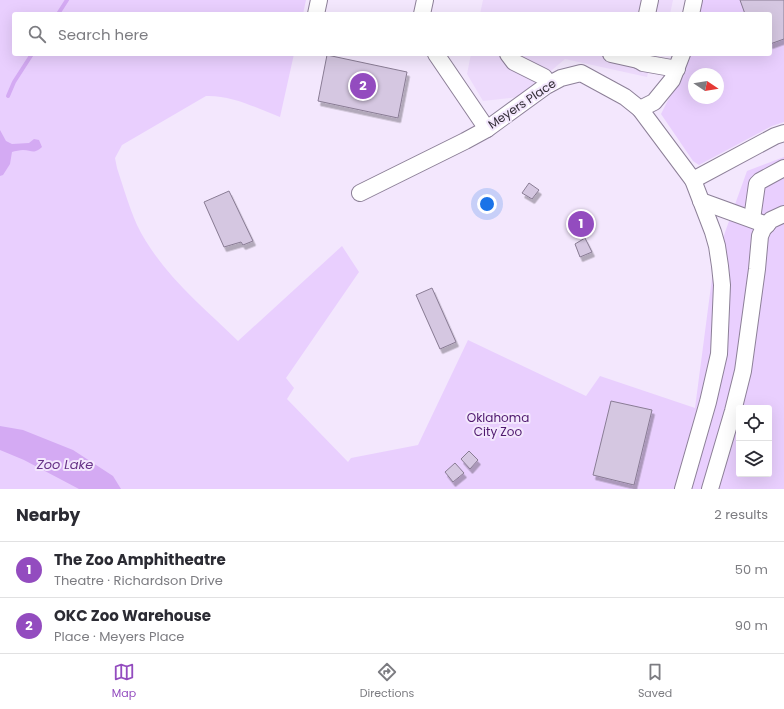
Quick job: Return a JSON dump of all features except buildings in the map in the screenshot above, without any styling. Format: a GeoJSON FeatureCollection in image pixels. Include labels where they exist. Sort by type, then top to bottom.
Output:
{"type":"FeatureCollection","features":[{"type":"Feature","properties":{"kind":"street"},"geometry":{"type":"LineString","coordinates":[[316,12],[319,0]]}},
{"type":"Feature","properties":{"kind":"street"},"geometry":{"type":"LineString","coordinates":[[422,12],[425,0]]}},
{"type":"Feature","properties":{"kind":"street"},"geometry":{"type":"LineString","coordinates":[[648,12],[650,0]]}},
{"type":"Feature","properties":{"kind":"street"},"geometry":{"type":"LineString","coordinates":[[691,12],[694,0]]}},
{"type":"Feature","properties":{"kind":"street"},"geometry":{"type":"LineString","coordinates":[[437,56],[487,129]]}},
{"type":"Feature","properties":{"kind":"street"},"geometry":{"type":"LineString","coordinates":[[510,56],[514,62],[544,77],[549,84]]}},
{"type":"Feature","properties":{"kind":"street"},"geometry":{"type":"LineString","coordinates":[[638,57],[643,63],[680,61],[672,80],[654,102],[640,109],[693,180],[717,246],[722,285],[719,354],[708,402],[683,489]]}},
{"type":"Feature","properties":{"kind":"street","name":"Meyers Place"},"geometry":{"type":"LineString","coordinates":[[360,193],[487,129],[549,84],[561,78],[580,73],[625,98],[640,109]]}},
{"type":"Feature","properties":{"kind":"street"},"geometry":{"type":"LineString","coordinates":[[693,180],[775,136],[784,133]]}},
{"type":"Feature","properties":{"kind":"street"},"geometry":{"type":"LineString","coordinates":[[752,219],[757,184],[784,168]]}},
{"type":"Feature","properties":{"kind":"street"},"geometry":{"type":"LineString","coordinates":[[701,201],[767,225]]}},
{"type":"Feature","properties":{"kind":"street"},"geometry":{"type":"LineString","coordinates":[[710,489],[733,412],[743,371],[760,236],[763,229],[771,220],[784,214]]}},
{"type":"Feature","properties":{"kind":"shaded area"},"geometry":{"type":"Polygon","coordinates":[[[483,0],[673,0],[670,12],[480,12],[483,0]]]}},
{"type":"Feature","properties":{"kind":"shaded area"},"geometry":{"type":"Polygon","coordinates":[[[471,56],[652,56],[647,77],[565,59],[520,97],[483,101],[467,74],[471,56]]]}},
{"type":"Feature","properties":{"kind":"green space","name":"Oklahoma City Zoo"},"geometry":{"type":"Polygon","coordinates":[[[0,0],[306,0],[303,12],[12,12],[12,56],[294,56],[280,117],[235,100],[216,96],[206,96],[122,145],[115,158],[131,211],[146,242],[169,273],[182,287],[238,341],[342,246],[359,272],[286,378],[294,388],[287,399],[348,462],[351,458],[418,445],[468,340],[586,396],[600,376],[695,408],[714,263],[747,171],[784,157],[784,489],[0,489],[0,0]]]}},
{"type":"Feature","properties":{"kind":"green space"},"geometry":{"type":"Polygon","coordinates":[[[701,0],[784,0],[784,122],[772,126],[699,165],[693,161],[661,114],[685,73],[689,56],[772,56],[772,12],[698,12],[701,0]]]}},
{"type":"Feature","properties":{"kind":"water"},"geometry":{"type":"Polygon","coordinates":[[[0,130],[6,141],[12,144],[29,143],[34,139],[39,140],[42,147],[34,151],[23,150],[12,152],[10,164],[3,175],[0,176],[0,130]]]}},
{"type":"Feature","properties":{"kind":"water","name":"Zoo Lake"},"geometry":{"type":"Polygon","coordinates":[[[0,426],[23,430],[73,450],[113,476],[121,489],[79,489],[24,460],[0,450],[0,426]]]}},
{"type":"Feature","properties":{"kind":"waterway"},"geometry":{"type":"LineString","coordinates":[[59,12],[67,0]]}},
{"type":"Feature","properties":{"kind":"waterway"},"geometry":{"type":"LineString","coordinates":[[8,96],[14,82],[31,56]]}},
{"type":"Feature","properties":{"kind":"place","name":"OKC Zoo Warehouse"},"geometry":{"type":"Point","coordinates":[363,86]}},
{"type":"Feature","properties":{"kind":"place","name":"The Zoo Amphitheatre"},"geometry":{"type":"Point","coordinates":[581,224]}}]}
